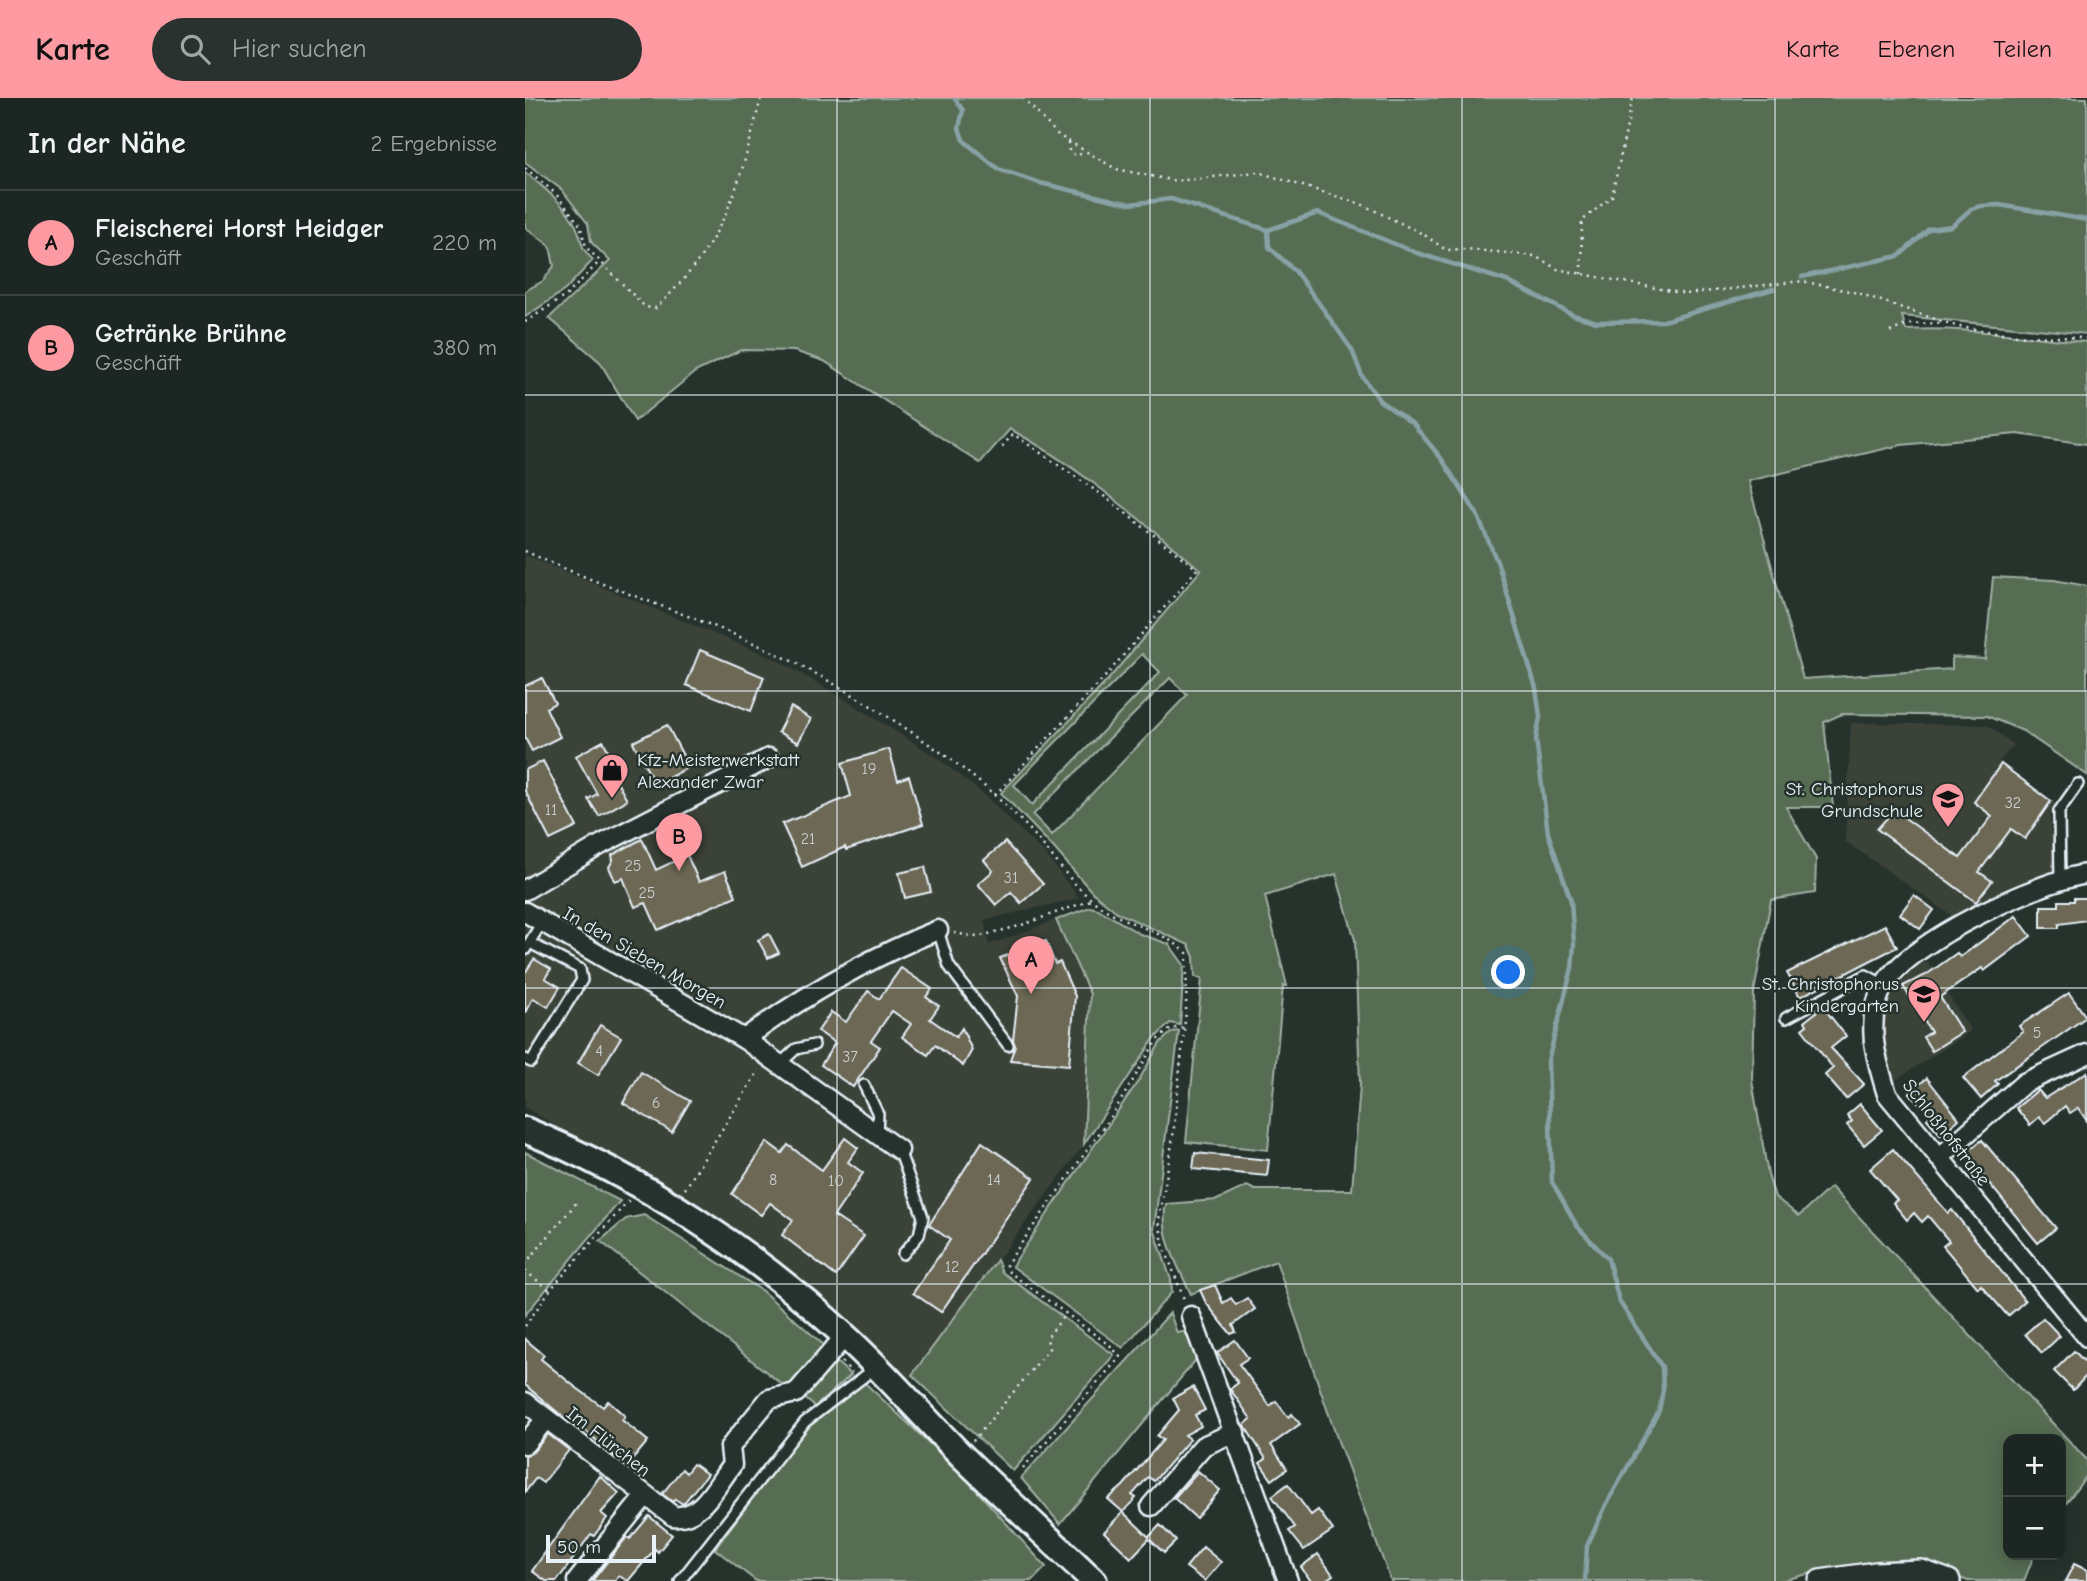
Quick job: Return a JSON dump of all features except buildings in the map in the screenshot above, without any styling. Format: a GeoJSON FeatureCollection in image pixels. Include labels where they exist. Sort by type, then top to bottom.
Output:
{"type":"FeatureCollection","features":[{"type":"Feature","properties":{"kind":"main road"},"geometry":{"type":"LineString","coordinates":[[525,1130],[673,1206],[738,1250],[840,1341],[866,1375],[961,1455],[1094,1581]]}},
{"type":"Feature","properties":{"kind":"main road"},"geometry":{"type":"LineString","coordinates":[[525,1140],[633,1196],[762,1279],[891,1379],[961,1455]]}},
{"type":"Feature","properties":{"kind":"street"},"geometry":{"type":"LineString","coordinates":[[525,890],[602,844],[769,758]]}},
{"type":"Feature","properties":{"kind":"street","name":"Schloßhofstraße"},"geometry":{"type":"LineString","coordinates":[[2087,874],[2011,900],[1937,937],[1907,960],[1884,985],[1874,1017],[1874,1055],[1887,1094],[2087,1337]]}},
{"type":"Feature","properties":{"kind":"street","name":"In den Sieben Morgen"},"geometry":{"type":"LineString","coordinates":[[525,912],[744,1038],[899,1150]]}},
{"type":"Feature","properties":{"kind":"street"},"geometry":{"type":"LineString","coordinates":[[744,1038],[808,993],[906,943],[938,930]]}},
{"type":"Feature","properties":{"kind":"street"},"geometry":{"type":"LineString","coordinates":[[1939,1158],[2024,1083],[2087,1054]]}},
{"type":"Feature","properties":{"kind":"street"},"geometry":{"type":"LineString","coordinates":[[1191,1316],[1288,1581]]}},
{"type":"Feature","properties":{"kind":"street","name":"Im Flürchen"},"geometry":{"type":"LineString","coordinates":[[525,1402],[645,1496],[673,1516],[680,1517],[698,1509],[732,1465],[730,1447],[769,1399],[796,1393],[840,1341]]}},
{"type":"Feature","properties":{"kind":"street","name":"Im Flürchen"},"geometry":{"type":"LineString","coordinates":[[525,1444],[547,1419]]}},
{"type":"Feature","properties":{"kind":"street"},"geometry":{"type":"LineString","coordinates":[[1151,1506],[1203,1446],[1235,1432]]}},
{"type":"Feature","properties":{"kind":"street"},"geometry":{"type":"LineString","coordinates":[[577,1581],[645,1496]]}},
{"type":"Feature","properties":{"kind":"street"},"geometry":{"type":"LineString","coordinates":[[1820,1581],[1863,1574],[1921,1571],[1949,1581]]}},
{"type":"Feature","properties":{"kind":"lane"},"geometry":{"type":"LineString","coordinates":[[2060,882],[2059,811],[2078,784]]}},
{"type":"Feature","properties":{"kind":"lane"},"geometry":{"type":"LineString","coordinates":[[525,1059],[531,1062],[582,981],[580,969],[527,946],[542,922]]}},
{"type":"Feature","properties":{"kind":"lane"},"geometry":{"type":"LineString","coordinates":[[938,930],[949,966],[1008,1045]]}},
{"type":"Feature","properties":{"kind":"lane"},"geometry":{"type":"LineString","coordinates":[[1786,1018],[1866,975],[1884,985]]}},
{"type":"Feature","properties":{"kind":"lane"},"geometry":{"type":"LineString","coordinates":[[776,1059],[796,1049],[814,1045]]}},
{"type":"Feature","properties":{"kind":"lane"},"geometry":{"type":"LineString","coordinates":[[864,1085],[878,1114],[877,1134]]}},
{"type":"Feature","properties":{"kind":"lane"},"geometry":{"type":"LineString","coordinates":[[899,1150],[923,1217],[919,1235],[903,1254]]}},
{"type":"Feature","properties":{"kind":"lane"},"geometry":{"type":"LineString","coordinates":[[680,1581],[805,1422],[866,1375]]}},
{"type":"Feature","properties":{"kind":"path"},"geometry":{"type":"LineString","coordinates":[[525,168],[557,194],[580,225],[586,247],[645,307],[656,308],[689,277],[706,254],[739,184],[761,98]]}},
{"type":"Feature","properties":{"kind":"path"},"geometry":{"type":"LineString","coordinates":[[1023,98],[1036,115],[1069,142],[1116,169],[1176,181],[1258,172],[1361,204],[1423,234],[1445,250],[1467,249],[1535,256],[1557,270],[1686,294],[1802,281],[1858,293],[1945,323],[2025,336],[2087,338]]}},
{"type":"Feature","properties":{"kind":"path"},"geometry":{"type":"LineString","coordinates":[[1581,274],[1583,221],[1612,197],[1633,98]]}},
{"type":"Feature","properties":{"kind":"path"},"geometry":{"type":"LineString","coordinates":[[1069,142],[1069,151],[1076,156],[1085,152]]}},
{"type":"Feature","properties":{"kind":"path"},"geometry":{"type":"LineString","coordinates":[[525,322],[567,295],[600,261]]}},
{"type":"Feature","properties":{"kind":"path"},"geometry":{"type":"LineString","coordinates":[[1890,332],[1908,324],[1945,323]]}},
{"type":"Feature","properties":{"kind":"path"},"geometry":{"type":"LineString","coordinates":[[995,796],[1104,678],[1197,569],[1105,497],[1013,434],[1001,448]]}},
{"type":"Feature","properties":{"kind":"path"},"geometry":{"type":"LineString","coordinates":[[525,551],[792,661],[870,705],[941,752],[995,796],[1032,832],[1091,900],[1121,919],[1174,942],[1187,953],[1189,964],[1173,1137],[1159,1220],[1163,1244],[1191,1316]]}},
{"type":"Feature","properties":{"kind":"path"},"geometry":{"type":"LineString","coordinates":[[938,930],[977,937],[1031,922],[1091,900]]}},
{"type":"Feature","properties":{"kind":"path"},"geometry":{"type":"LineString","coordinates":[[1023,1468],[1120,1357],[1118,1351],[1009,1272],[1006,1265],[1112,1115],[1157,1041],[1172,1028],[1184,1028]]}},
{"type":"Feature","properties":{"kind":"path"},"geometry":{"type":"LineString","coordinates":[[673,1206],[776,1059]]}},
{"type":"Feature","properties":{"kind":"path"},"geometry":{"type":"LineString","coordinates":[[525,1326],[550,1290],[633,1196]]}},
{"type":"Feature","properties":{"kind":"path"},"geometry":{"type":"LineString","coordinates":[[525,1264],[577,1202]]}},
{"type":"Feature","properties":{"kind":"path"},"geometry":{"type":"LineString","coordinates":[[525,1271],[550,1290]]}},
{"type":"Feature","properties":{"kind":"path"},"geometry":{"type":"LineString","coordinates":[[961,1455],[1049,1349],[1047,1338],[1066,1313]]}},
{"type":"Feature","properties":{"kind":"shaded area"},"geometry":{"type":"Polygon","coordinates":[[[525,555],[775,659],[838,695],[936,757],[984,795],[1046,855],[1079,898],[984,920],[989,945],[1056,920],[1090,994],[1084,1144],[907,1382],[832,1307],[746,1244],[525,1107],[525,555]]]}},
{"type":"Feature","properties":{"kind":"shaded area","name":"St. Christophorus Grundschule"},"geometry":{"type":"Polygon","coordinates":[[[1851,723],[1987,725],[2014,745],[1999,761],[2056,804],[2050,817],[2056,871],[1958,920],[1845,841],[1851,723]]]}},
{"type":"Feature","properties":{"kind":"shaded area","name":"St. Christophorus Kindergarten"},"geometry":{"type":"Polygon","coordinates":[[[1923,956],[1971,1031],[1891,1083],[1881,1051],[1882,1016],[1893,986],[1923,956]]]}},
{"type":"Feature","properties":{"kind":"green space"},"geometry":{"type":"Polygon","coordinates":[[[525,98],[2087,98],[2087,334],[1902,316],[1906,330],[1974,331],[2087,342],[2087,444],[2017,434],[1901,445],[1748,481],[1803,679],[1952,669],[1952,657],[1985,659],[1993,577],[2054,580],[2087,586],[2087,775],[2023,731],[1987,716],[1842,714],[1824,722],[1833,807],[1786,807],[1816,859],[1815,893],[1771,900],[1754,992],[1752,1080],[1768,1175],[1775,1197],[1799,1216],[1831,1187],[2063,1434],[2003,1434],[2003,1560],[2032,1560],[2024,1581],[1968,1581],[1924,1565],[1873,1564],[1832,1568],[1780,1581],[1391,1581],[1338,1441],[1276,1261],[1191,1294],[1171,1251],[1165,1228],[1166,1204],[1217,1200],[1247,1186],[1255,1190],[1352,1190],[1360,1085],[1355,940],[1336,874],[1265,896],[1287,986],[1283,986],[1268,1150],[1186,1142],[1202,978],[1195,977],[1194,957],[1189,945],[1118,913],[1092,892],[1001,793],[1107,681],[1201,570],[1085,477],[1010,429],[980,463],[824,361],[794,351],[741,350],[695,372],[635,421],[600,362],[549,318],[610,261],[591,242],[588,224],[562,190],[525,162],[525,98]],[[1142,654],[1014,785],[1032,805],[1160,672],[1142,654]],[[1170,678],[1033,815],[1052,835],[1187,695],[1170,678]]]}},
{"type":"Feature","properties":{"kind":"green space"},"geometry":{"type":"Polygon","coordinates":[[[525,172],[566,210],[576,226],[585,250],[593,260],[565,290],[525,317],[525,291],[543,281],[554,266],[550,246],[525,227],[525,172]]]}},
{"type":"Feature","properties":{"kind":"green space"},"geometry":{"type":"Polygon","coordinates":[[[1090,907],[1140,934],[1169,944],[1184,965],[1180,1025],[1170,1023],[1154,1039],[1084,1144],[1090,994],[1056,920],[1090,907]]]}},
{"type":"Feature","properties":{"kind":"green space"},"geometry":{"type":"Polygon","coordinates":[[[1179,1031],[1154,1229],[1171,1280],[1172,1292],[1123,1348],[1012,1266],[1139,1080],[1160,1043],[1172,1032],[1179,1031]]]}},
{"type":"Feature","properties":{"kind":"green space"},"geometry":{"type":"Polygon","coordinates":[[[525,1152],[620,1201],[525,1315],[525,1152]]]}},
{"type":"Feature","properties":{"kind":"green space"},"geometry":{"type":"Polygon","coordinates":[[[644,1215],[761,1290],[824,1345],[788,1389],[600,1241],[626,1219],[644,1215]]]}},
{"type":"Feature","properties":{"kind":"green space"},"geometry":{"type":"Polygon","coordinates":[[[997,1260],[1002,1272],[1114,1355],[1013,1471],[912,1375],[997,1260]]]}},
{"type":"Feature","properties":{"kind":"green space"},"geometry":{"type":"Polygon","coordinates":[[[1170,1313],[1177,1333],[1187,1331],[1192,1335],[1199,1356],[1060,1524],[1021,1478],[1170,1313]]]}},
{"type":"Feature","properties":{"kind":"green space"},"geometry":{"type":"Polygon","coordinates":[[[834,1360],[851,1375],[815,1407],[801,1395],[834,1360]]]}},
{"type":"Feature","properties":{"kind":"green space"},"geometry":{"type":"Polygon","coordinates":[[[865,1383],[958,1470],[1046,1567],[1032,1581],[756,1581],[715,1549],[778,1463],[810,1426],[865,1383]]]}},
{"type":"Feature","properties":{"kind":"green space"},"geometry":{"type":"Polygon","coordinates":[[[2066,1438],[2087,1460],[2087,1475],[2066,1503],[2066,1438]]]}},
{"type":"Feature","properties":{"kind":"waterway"},"geometry":{"type":"LineString","coordinates":[[954,98],[963,110],[959,128],[963,140],[998,169],[1040,183],[1130,204],[1171,199],[1268,230],[1269,247],[1295,271],[1318,302],[1352,350],[1362,376],[1380,401],[1413,424],[1441,458],[1477,514],[1498,564],[1536,688],[1540,717],[1536,739],[1548,833],[1571,901],[1574,944],[1572,968],[1548,1061],[1552,1182],[1577,1226],[1608,1259],[1619,1301],[1662,1367],[1663,1390],[1659,1411],[1606,1505],[1587,1546],[1585,1581]]}},
{"type":"Feature","properties":{"kind":"waterway"},"geometry":{"type":"LineString","coordinates":[[1802,277],[1899,256],[1929,229],[1952,226],[1971,209],[1981,206],[1999,205],[2087,220]]}},
{"type":"Feature","properties":{"kind":"waterway"},"geometry":{"type":"LineString","coordinates":[[1268,230],[1318,213],[1417,253],[1507,281],[1573,315],[1597,322],[1664,321],[1773,289]]}},
{"type":"Feature","properties":{"kind":"place","name":"Kfz-Meisterwerkstatt Alexander Zwar"},"geometry":{"type":"Point","coordinates":[612,800]}},
{"type":"Feature","properties":{"kind":"place","name":"St. Christophorus Grundschule"},"geometry":{"type":"Point","coordinates":[1948,829]}},
{"type":"Feature","properties":{"kind":"place","name":"Getränke Brühne"},"geometry":{"type":"Point","coordinates":[679,871]}},
{"type":"Feature","properties":{"kind":"place","name":"Fleischerei Horst Heidger"},"geometry":{"type":"Point","coordinates":[1031,994]}},
{"type":"Feature","properties":{"kind":"place","name":"St. Christophorus Kindergarten"},"geometry":{"type":"Point","coordinates":[1924,1024]}}]}
